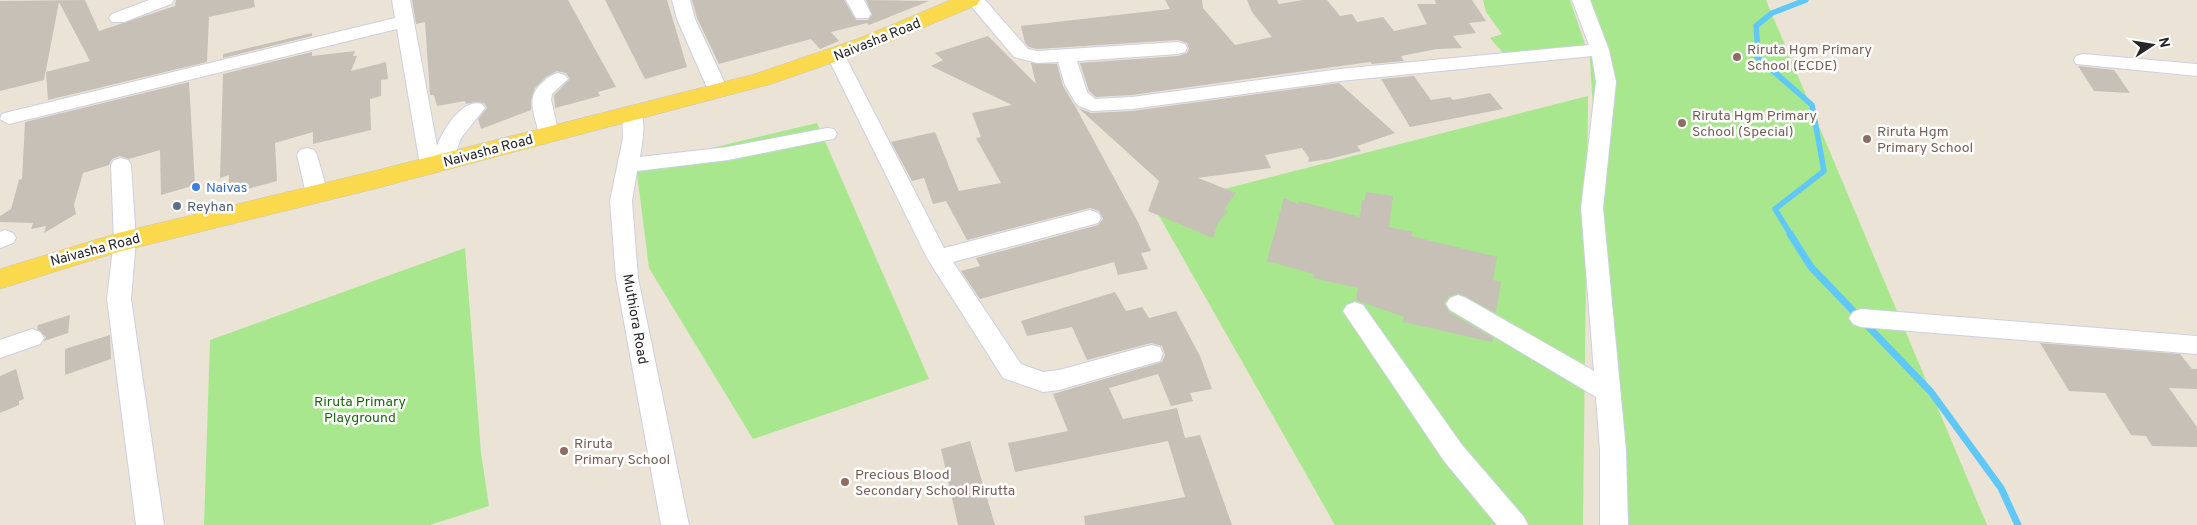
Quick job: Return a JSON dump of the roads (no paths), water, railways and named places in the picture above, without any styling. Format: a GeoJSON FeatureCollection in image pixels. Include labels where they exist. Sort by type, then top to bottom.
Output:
{"type":"FeatureCollection","features":[{"type":"Feature","properties":{"kind":"main road","name":"Naivasha Road"},"geometry":{"type":"LineString","coordinates":[[0,279],[42,264],[125,240],[317,194],[718,90],[836,56],[884,38],[969,0]]}},
{"type":"Feature","properties":{"kind":"street"},"geometry":{"type":"LineString","coordinates":[[118,18],[165,0]]}},
{"type":"Feature","properties":{"kind":"street"},"geometry":{"type":"LineString","coordinates":[[401,0],[437,163]]}},
{"type":"Feature","properties":{"kind":"street"},"geometry":{"type":"LineString","coordinates":[[681,0],[686,19],[718,90]]}},
{"type":"Feature","properties":{"kind":"street"},"geometry":{"type":"LineString","coordinates":[[975,0],[1021,52],[1037,57],[1178,48]]}},
{"type":"Feature","properties":{"kind":"street"},"geometry":{"type":"LineString","coordinates":[[1581,0],[1600,50],[1606,82],[1592,208],[1613,450],[1614,525]]}},
{"type":"Feature","properties":{"kind":"street"},"geometry":{"type":"LineString","coordinates":[[9,118],[406,21]]}},
{"type":"Feature","properties":{"kind":"street"},"geometry":{"type":"LineString","coordinates":[[1066,56],[1081,98],[1086,104],[1102,106],[1332,76],[1600,50]]}},
{"type":"Feature","properties":{"kind":"street"},"geometry":{"type":"LineString","coordinates":[[836,56],[938,258],[1012,370],[1043,382],[1058,380],[1152,354]]}},
{"type":"Feature","properties":{"kind":"street"},"geometry":{"type":"LineString","coordinates":[[2083,60],[2197,70]]}},
{"type":"Feature","properties":{"kind":"street"},"geometry":{"type":"LineString","coordinates":[[549,134],[541,100],[543,92],[558,79]]}},
{"type":"Feature","properties":{"kind":"street"},"geometry":{"type":"LineString","coordinates":[[437,163],[451,136],[475,108]]}},
{"type":"Feature","properties":{"kind":"street","name":"Muthiora Road"},"geometry":{"type":"LineString","coordinates":[[632,112],[633,138],[621,201],[627,278],[675,525]]}},
{"type":"Feature","properties":{"kind":"street"},"geometry":{"type":"LineString","coordinates":[[628,165],[722,156],[828,134]]}},
{"type":"Feature","properties":{"kind":"street"},"geometry":{"type":"LineString","coordinates":[[307,155],[317,194]]}},
{"type":"Feature","properties":{"kind":"street"},"geometry":{"type":"LineString","coordinates":[[122,166],[125,240],[119,299],[150,525]]}},
{"type":"Feature","properties":{"kind":"street"},"geometry":{"type":"LineString","coordinates":[[938,258],[1090,218]]}},
{"type":"Feature","properties":{"kind":"street"},"geometry":{"type":"LineString","coordinates":[[1458,304],[1607,391]]}},
{"type":"Feature","properties":{"kind":"street"},"geometry":{"type":"LineString","coordinates":[[1355,311],[1453,453],[1514,525]]}},
{"type":"Feature","properties":{"kind":"street"},"geometry":{"type":"LineString","coordinates":[[1861,318],[2197,345]]}},
{"type":"Feature","properties":{"kind":"street"},"geometry":{"type":"LineString","coordinates":[[0,349],[32,338]]}},
{"type":"Feature","properties":{"kind":"waterway"},"geometry":{"type":"LineString","coordinates":[[1791,235],[1775,209],[1824,171],[1812,105],[1756,56],[1758,50],[1756,26],[1772,13],[1806,0]]}},
{"type":"Feature","properties":{"kind":"waterway"},"geometry":{"type":"LineString","coordinates":[[1790,234],[1811,267],[1931,392],[2001,488],[2018,525]]}},
{"type":"Feature","properties":{"kind":"place","name":"Riruta Hgm Primary School (ECDE)"},"geometry":{"type":"Point","coordinates":[1737,57]}},
{"type":"Feature","properties":{"kind":"place","name":"Riruta Hgm Primary School (Special)"},"geometry":{"type":"Point","coordinates":[1682,123]}},
{"type":"Feature","properties":{"kind":"place","name":"Riruta Hgm Primary School"},"geometry":{"type":"Point","coordinates":[1867,139]}},
{"type":"Feature","properties":{"kind":"place","name":"Naivas"},"geometry":{"type":"Point","coordinates":[196,187]}},
{"type":"Feature","properties":{"kind":"place","name":"Reyhan"},"geometry":{"type":"Point","coordinates":[177,206]}},
{"type":"Feature","properties":{"kind":"place","name":"Riruta Primary School"},"geometry":{"type":"Point","coordinates":[564,451]}},
{"type":"Feature","properties":{"kind":"place","name":"Precious Blood Secondary School Rirutta"},"geometry":{"type":"Point","coordinates":[845,482]}},
{"type":"Feature","properties":{"kind":"park label","name":"Riruta Primary Playground"},"geometry":{"type":"Point","coordinates":[360,410]}}]}
